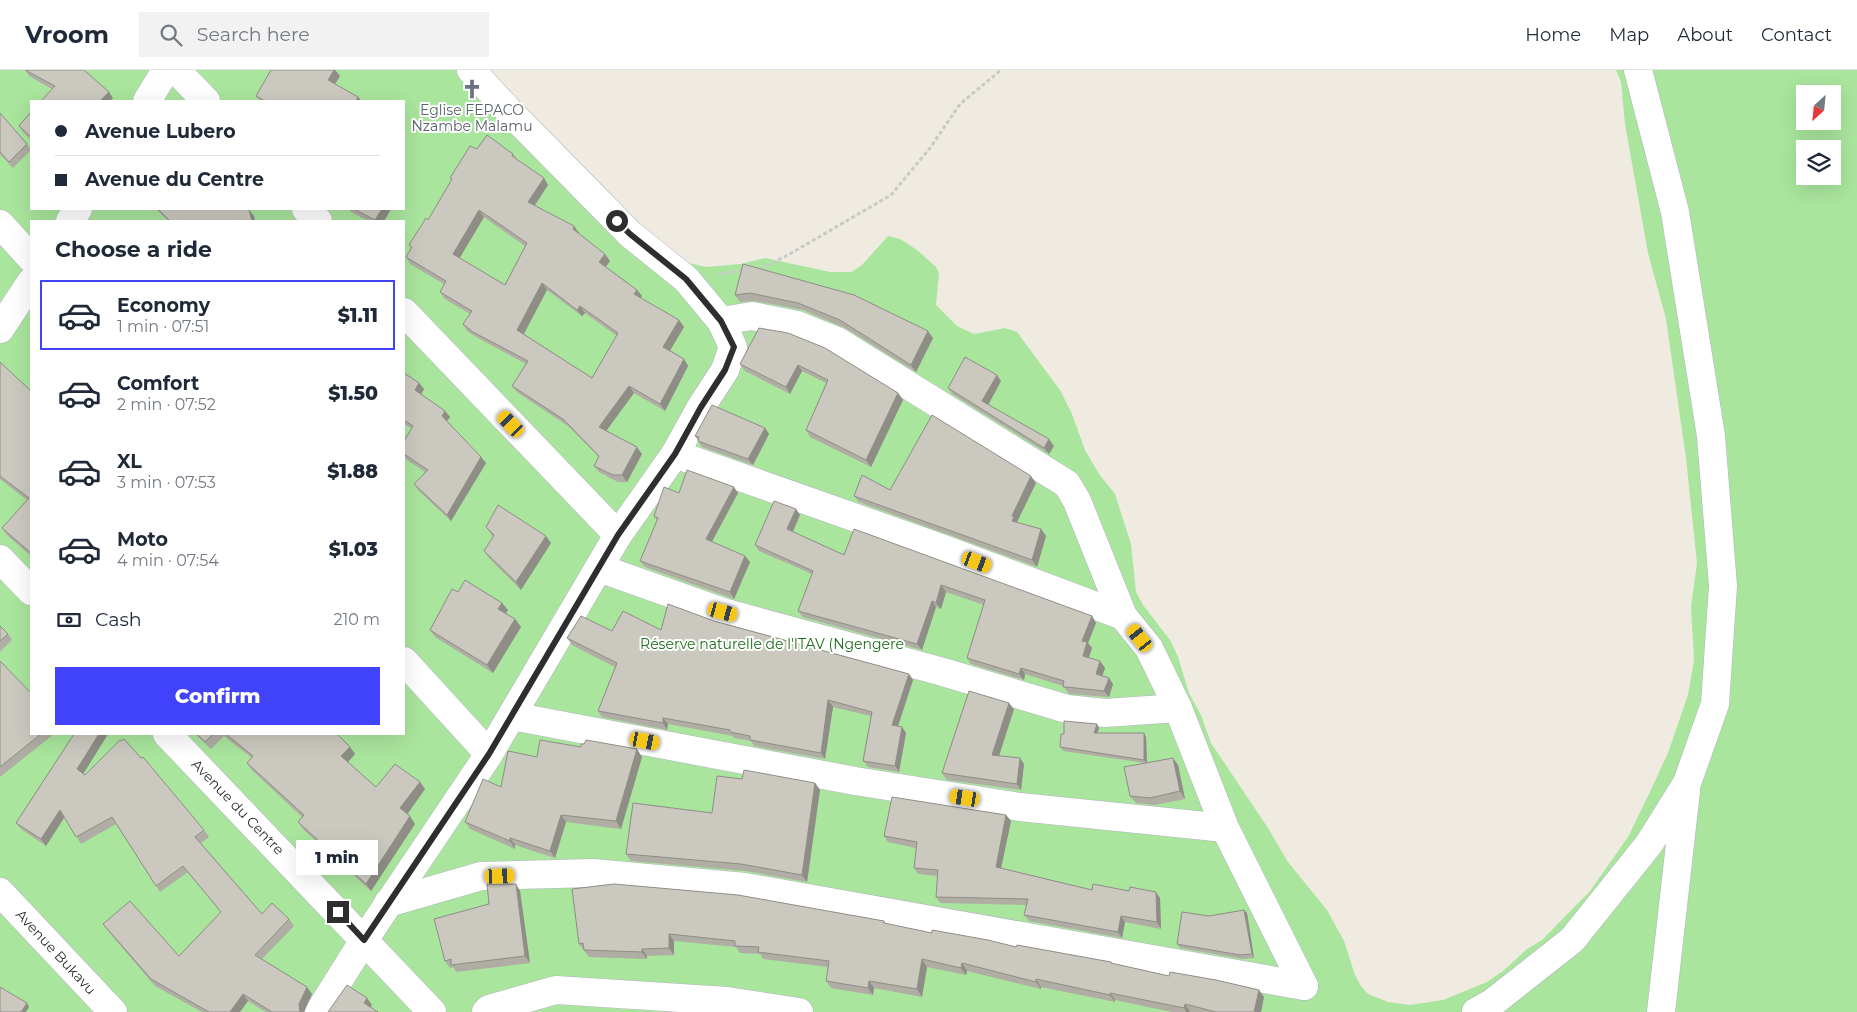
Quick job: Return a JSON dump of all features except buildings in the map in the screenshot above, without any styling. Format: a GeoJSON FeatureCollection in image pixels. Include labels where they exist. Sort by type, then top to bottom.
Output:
{"type":"FeatureCollection","features":[{"type":"Feature","properties":{"kind":"street"},"geometry":{"type":"LineString","coordinates":[[148,100],[166,70]]}},
{"type":"Feature","properties":{"kind":"street"},"geometry":{"type":"LineString","coordinates":[[176,70],[205,100]]}},
{"type":"Feature","properties":{"kind":"street"},"geometry":{"type":"LineString","coordinates":[[319,1012],[388,903],[489,754],[618,535],[675,454],[701,407],[725,370],[734,347],[715,314],[686,279],[630,234],[471,70]]}},
{"type":"Feature","properties":{"kind":"street"},"geometry":{"type":"LineString","coordinates":[[1476,1012],[1492,1003],[1572,940],[1649,844],[1687,782],[1715,704],[1723,586],[1711,436],[1675,212],[1638,70]]}},
{"type":"Feature","properties":{"kind":"street"},"geometry":{"type":"LineString","coordinates":[[307,210],[317,220]]}},
{"type":"Feature","properties":{"kind":"street"},"geometry":{"type":"LineString","coordinates":[[0,224],[30,257]]}},
{"type":"Feature","properties":{"kind":"street"},"geometry":{"type":"LineString","coordinates":[[0,329],[30,284]]}},
{"type":"Feature","properties":{"kind":"street"},"geometry":{"type":"LineString","coordinates":[[405,313],[618,535]]}},
{"type":"Feature","properties":{"kind":"street"},"geometry":{"type":"LineString","coordinates":[[388,903],[481,876],[593,873],[726,885],[1304,986],[1225,828],[1178,708],[1149,648],[1123,616],[1077,501],[1067,484],[837,341],[797,325],[752,316],[715,314]]}},
{"type":"Feature","properties":{"kind":"street"},"geometry":{"type":"LineString","coordinates":[[675,454],[941,548],[1123,616]]}},
{"type":"Feature","properties":{"kind":"street"},"geometry":{"type":"LineString","coordinates":[[0,558],[30,590]]}},
{"type":"Feature","properties":{"kind":"street"},"geometry":{"type":"LineString","coordinates":[[599,568],[723,612],[943,672],[1067,709],[1106,712],[1178,708]]}},
{"type":"Feature","properties":{"kind":"street"},"geometry":{"type":"LineString","coordinates":[[405,662],[489,754]]}},
{"type":"Feature","properties":{"kind":"street"},"geometry":{"type":"LineString","coordinates":[[512,716],[855,781],[1020,807],[1225,828]]}},
{"type":"Feature","properties":{"kind":"street","name":"Avenue du Centre"},"geometry":{"type":"LineString","coordinates":[[168,735],[432,1012]]}},
{"type":"Feature","properties":{"kind":"street"},"geometry":{"type":"LineString","coordinates":[[1661,1012],[1687,782]]}},
{"type":"Feature","properties":{"kind":"street","name":"Avenue Bukavu"},"geometry":{"type":"LineString","coordinates":[[0,892],[113,1012]]}},
{"type":"Feature","properties":{"kind":"street"},"geometry":{"type":"LineString","coordinates":[[486,1012],[490,1009],[556,990],[651,1004],[727,1001],[799,1012]]}},
{"type":"Feature","properties":{"kind":"path"},"geometry":{"type":"LineString","coordinates":[[686,279],[762,268],[891,196],[930,148],[960,104],[1001,70]]}},
{"type":"Feature","properties":{"kind":"green space","name":"Réserve naturelle de l'ITAV (Ngengere"},"geometry":{"type":"Polygon","coordinates":[[[0,70],[483,70],[638,229],[685,262],[706,267],[741,264],[765,258],[830,272],[851,272],[861,266],[888,236],[900,239],[917,250],[936,267],[939,273],[936,305],[957,326],[974,334],[1005,328],[1017,332],[1060,390],[1072,414],[1085,450],[1099,474],[1115,494],[1131,544],[1136,592],[1143,605],[1170,640],[1178,657],[1189,693],[1201,715],[1211,743],[1268,828],[1288,862],[1327,910],[1344,941],[1355,975],[1361,986],[1368,994],[1388,1002],[1410,1005],[1443,1000],[1487,982],[1503,971],[1527,949],[1542,940],[1590,891],[1628,837],[1668,753],[1688,695],[1694,660],[1691,607],[1697,563],[1686,458],[1666,319],[1648,253],[1625,124],[1621,82],[1616,70],[1857,70],[1857,1012],[0,1012],[0,70]]]}},
{"type":"Feature","properties":{"kind":"place","name":"Eglise FEPACO Nzambe Malamu"},"geometry":{"type":"Point","coordinates":[472,89]}},
{"type":"Feature","properties":{"kind":"route"},"geometry":{"type":"LineString","coordinates":[[338,912],[364,940],[489,754],[618,535],[675,454],[701,407],[725,370],[734,347],[721,321],[686,279],[630,234],[617,221]]}}]}
